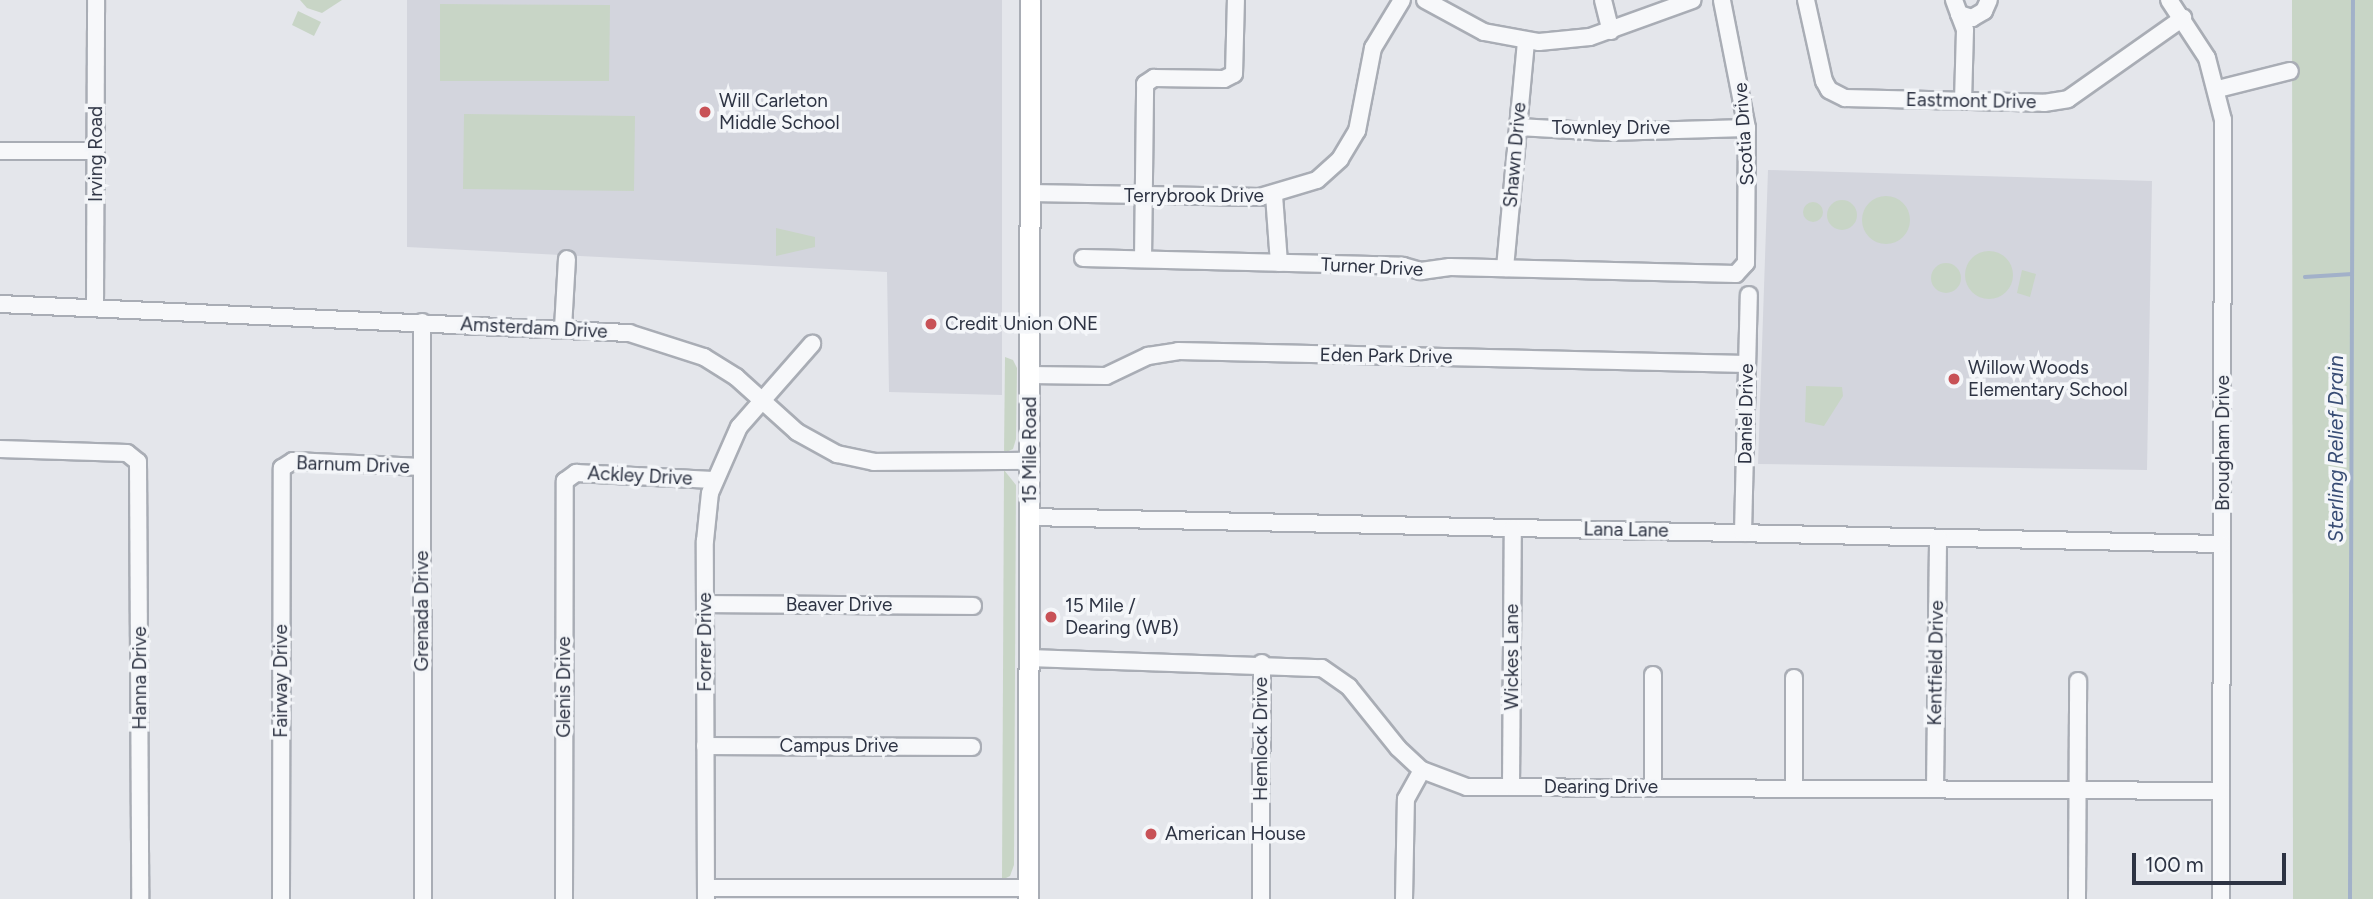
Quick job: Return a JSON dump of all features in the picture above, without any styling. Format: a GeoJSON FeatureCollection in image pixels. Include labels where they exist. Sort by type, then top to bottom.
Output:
{"type":"FeatureCollection","features":[{"type":"Feature","properties":{"kind":"main road","name":"15 Mile Road"},"geometry":{"type":"LineString","coordinates":[[1028,893],[1030,0]]}},
{"type":"Feature","properties":{"kind":"street","name":"Irving Road"},"geometry":{"type":"LineString","coordinates":[[95,308],[96,0]]}},
{"type":"Feature","properties":{"kind":"street"},"geometry":{"type":"LineString","coordinates":[[1143,259],[1146,80],[1224,79],[1234,74],[1236,0]]}},
{"type":"Feature","properties":{"kind":"street","name":"Terrybrook Drive"},"geometry":{"type":"LineString","coordinates":[[1030,193],[1274,195],[1317,180],[1350,144],[1360,122],[1373,48],[1402,0]]}},
{"type":"Feature","properties":{"kind":"street"},"geometry":{"type":"LineString","coordinates":[[1425,0],[1484,32],[1526,41],[1573,40],[1611,31],[1693,0]]}},
{"type":"Feature","properties":{"kind":"street"},"geometry":{"type":"LineString","coordinates":[[1603,0],[1611,31]]}},
{"type":"Feature","properties":{"kind":"street","name":"Scotia Drive"},"geometry":{"type":"LineString","coordinates":[[1722,0],[1747,128],[1742,270]]}},
{"type":"Feature","properties":{"kind":"street","name":"Eastmont Drive"},"geometry":{"type":"LineString","coordinates":[[1806,0],[1824,81],[1837,96],[1963,101],[2068,99],[2183,18]]}},
{"type":"Feature","properties":{"kind":"street"},"geometry":{"type":"LineString","coordinates":[[1963,101],[1962,16],[1984,10],[1989,0]]}},
{"type":"Feature","properties":{"kind":"street","name":"Brougham Drive"},"geometry":{"type":"LineString","coordinates":[[2169,0],[2207,58],[2218,89],[2224,135],[2221,899]]}},
{"type":"Feature","properties":{"kind":"street","name":"Shawn Drive"},"geometry":{"type":"LineString","coordinates":[[1505,268],[1526,41]]}},
{"type":"Feature","properties":{"kind":"street"},"geometry":{"type":"LineString","coordinates":[[2218,89],[2290,71]]}},
{"type":"Feature","properties":{"kind":"street","name":"Townley Drive"},"geometry":{"type":"LineString","coordinates":[[1518,127],[1608,132],[1747,128]]}},
{"type":"Feature","properties":{"kind":"street"},"geometry":{"type":"LineString","coordinates":[[0,151],[96,151]]}},
{"type":"Feature","properties":{"kind":"street"},"geometry":{"type":"LineString","coordinates":[[1274,195],[1279,263]]}},
{"type":"Feature","properties":{"kind":"street"},"geometry":{"type":"LineString","coordinates":[[563,328],[567,258]]}},
{"type":"Feature","properties":{"kind":"street","name":"Turner Drive"},"geometry":{"type":"LineString","coordinates":[[1083,258],[1403,266],[1422,271],[1505,268],[1727,274],[1742,270]]}},
{"type":"Feature","properties":{"kind":"street","name":"Daniel Drive"},"geometry":{"type":"LineString","coordinates":[[1743,533],[1749,295]]}},
{"type":"Feature","properties":{"kind":"street","name":"Amsterdam Drive"},"geometry":{"type":"LineString","coordinates":[[0,304],[629,333],[668,342],[720,366],[811,441],[850,458],[1030,461]]}},
{"type":"Feature","properties":{"kind":"street","name":"Grenada Drive"},"geometry":{"type":"LineString","coordinates":[[422,322],[423,899]]}},
{"type":"Feature","properties":{"kind":"street","name":"Forrer Drive"},"geometry":{"type":"LineString","coordinates":[[706,893],[705,522],[713,480],[730,441],[812,344]]}},
{"type":"Feature","properties":{"kind":"street","name":"Eden Park Drive"},"geometry":{"type":"LineString","coordinates":[[1030,375],[1106,376],[1148,356],[1178,351],[1747,364]]}},
{"type":"Feature","properties":{"kind":"street","name":"Hanna Drive"},"geometry":{"type":"LineString","coordinates":[[0,449],[136,457],[140,899]]}},
{"type":"Feature","properties":{"kind":"street","name":"Barnum Drive"},"geometry":{"type":"LineString","coordinates":[[285,464],[293,461],[422,467]]}},
{"type":"Feature","properties":{"kind":"street","name":"Fairway Drive"},"geometry":{"type":"LineString","coordinates":[[281,899],[281,473],[285,464]]}},
{"type":"Feature","properties":{"kind":"street","name":"Ackley Drive"},"geometry":{"type":"LineString","coordinates":[[568,477],[576,473],[713,480]]}},
{"type":"Feature","properties":{"kind":"street","name":"Glenis Drive"},"geometry":{"type":"LineString","coordinates":[[564,899],[564,485],[568,477]]}},
{"type":"Feature","properties":{"kind":"street","name":"Lana Lane"},"geometry":{"type":"LineString","coordinates":[[1030,517],[2222,544]]}},
{"type":"Feature","properties":{"kind":"street","name":"Wickes Lane"},"geometry":{"type":"LineString","coordinates":[[1511,787],[1513,528]]}},
{"type":"Feature","properties":{"kind":"street","name":"Kentfield Drive"},"geometry":{"type":"LineString","coordinates":[[1935,789],[1938,538]]}},
{"type":"Feature","properties":{"kind":"street","name":"Beaver Drive"},"geometry":{"type":"LineString","coordinates":[[705,604],[972,606]]}},
{"type":"Feature","properties":{"kind":"street","name":"Dearing Drive"},"geometry":{"type":"LineString","coordinates":[[1029,658],[1312,665],[1329,671],[1422,770],[1455,785],[2221,791]]}},
{"type":"Feature","properties":{"kind":"street","name":"Hemlock Drive"},"geometry":{"type":"LineString","coordinates":[[1261,899],[1262,663]]}},
{"type":"Feature","properties":{"kind":"street"},"geometry":{"type":"LineString","coordinates":[[1653,675],[1653,787]]}},
{"type":"Feature","properties":{"kind":"street"},"geometry":{"type":"LineString","coordinates":[[1794,678],[1794,789]]}},
{"type":"Feature","properties":{"kind":"street"},"geometry":{"type":"LineString","coordinates":[[2077,899],[2078,681]]}},
{"type":"Feature","properties":{"kind":"street","name":"Campus Drive"},"geometry":{"type":"LineString","coordinates":[[705,746],[972,747]]}},
{"type":"Feature","properties":{"kind":"street"},"geometry":{"type":"LineString","coordinates":[[1404,899],[1406,799],[1422,770]]}},
{"type":"Feature","properties":{"kind":"street"},"geometry":{"type":"LineString","coordinates":[[706,893],[1028,893]]}},
{"type":"Feature","properties":{"kind":"shaded area","name":"Will Carleton Middle School"},"geometry":{"type":"Polygon","coordinates":[[[407,0],[1002,0],[1002,395],[889,392],[887,272],[407,247],[407,0]]]}},
{"type":"Feature","properties":{"kind":"shaded area","name":"Willow Woods Elementary School"},"geometry":{"type":"Polygon","coordinates":[[[1768,170],[2152,181],[2147,470],[1758,464],[1768,170]]]}},
{"type":"Feature","properties":{"kind":"green space"},"geometry":{"type":"Polygon","coordinates":[[[300,0],[342,0],[322,13],[307,8],[300,0]]]}},
{"type":"Feature","properties":{"kind":"green space","name":"Sterling Relief Drain"},"geometry":{"type":"Polygon","coordinates":[[[2292,0],[2373,0],[2373,899],[2293,899],[2292,0]]]}},
{"type":"Feature","properties":{"kind":"green space"},"geometry":{"type":"Polygon","coordinates":[[[440,4],[610,5],[609,81],[440,81],[440,4]]]}},
{"type":"Feature","properties":{"kind":"green space"},"geometry":{"type":"Polygon","coordinates":[[[298,11],[321,22],[314,36],[292,25],[298,11]]]}},
{"type":"Feature","properties":{"kind":"green space"},"geometry":{"type":"Polygon","coordinates":[[[464,114],[635,116],[634,191],[463,189],[464,114]]]}},
{"type":"Feature","properties":{"kind":"green space"},"geometry":{"type":"Polygon","coordinates":[[[1886,196],[1903,203],[1910,220],[1903,237],[1886,244],[1869,237],[1862,220],[1869,203],[1886,196]]]}},
{"type":"Feature","properties":{"kind":"green space"},"geometry":{"type":"Polygon","coordinates":[[[1842,200],[1853,204],[1857,215],[1853,226],[1842,230],[1831,226],[1827,215],[1831,204],[1842,200]]]}},
{"type":"Feature","properties":{"kind":"green space"},"geometry":{"type":"Polygon","coordinates":[[[1813,202],[1820,205],[1823,212],[1820,219],[1813,222],[1806,219],[1803,212],[1806,205],[1813,202]]]}},
{"type":"Feature","properties":{"kind":"green space"},"geometry":{"type":"Polygon","coordinates":[[[776,228],[815,237],[815,247],[776,256],[776,228]]]}},
{"type":"Feature","properties":{"kind":"green space"},"geometry":{"type":"Polygon","coordinates":[[[1989,251],[2006,258],[2013,275],[2006,292],[1989,299],[1972,292],[1965,275],[1972,258],[1989,251]]]}},
{"type":"Feature","properties":{"kind":"green space"},"geometry":{"type":"Polygon","coordinates":[[[1946,263],[1957,267],[1961,278],[1957,289],[1946,293],[1935,289],[1931,278],[1935,267],[1946,263]]]}},
{"type":"Feature","properties":{"kind":"green space"},"geometry":{"type":"Polygon","coordinates":[[[2022,270],[2036,274],[2030,297],[2017,293],[2022,270]]]}},
{"type":"Feature","properties":{"kind":"green space"},"geometry":{"type":"Polygon","coordinates":[[[1005,357],[1013,360],[1017,368],[1016,439],[1013,449],[1004,453],[1005,357]]]}},
{"type":"Feature","properties":{"kind":"green space"},"geometry":{"type":"Polygon","coordinates":[[[1806,386],[1842,387],[1843,396],[1824,426],[1805,422],[1806,386]]]}},
{"type":"Feature","properties":{"kind":"green space"},"geometry":{"type":"Polygon","coordinates":[[[1004,470],[1016,485],[1014,865],[1010,876],[1002,880],[1004,470]]]}},
{"type":"Feature","properties":{"kind":"waterway","name":"Sterling Relief Drain"},"geometry":{"type":"LineString","coordinates":[[2350,899],[2353,0]]}},
{"type":"Feature","properties":{"kind":"waterway"},"geometry":{"type":"LineString","coordinates":[[2305,277],[2352,274]]}},
{"type":"Feature","properties":{"kind":"place","name":"Will Carleton Middle School"},"geometry":{"type":"Point","coordinates":[705,112]}},
{"type":"Feature","properties":{"kind":"place","name":"Credit Union ONE"},"geometry":{"type":"Point","coordinates":[931,324]}},
{"type":"Feature","properties":{"kind":"place","name":"Willow Woods Elementary School"},"geometry":{"type":"Point","coordinates":[1954,379]}},
{"type":"Feature","properties":{"kind":"place","name":"15 Mile / Dearing (WB)"},"geometry":{"type":"Point","coordinates":[1051,617]}},
{"type":"Feature","properties":{"kind":"place","name":"American House"},"geometry":{"type":"Point","coordinates":[1151,834]}}]}
